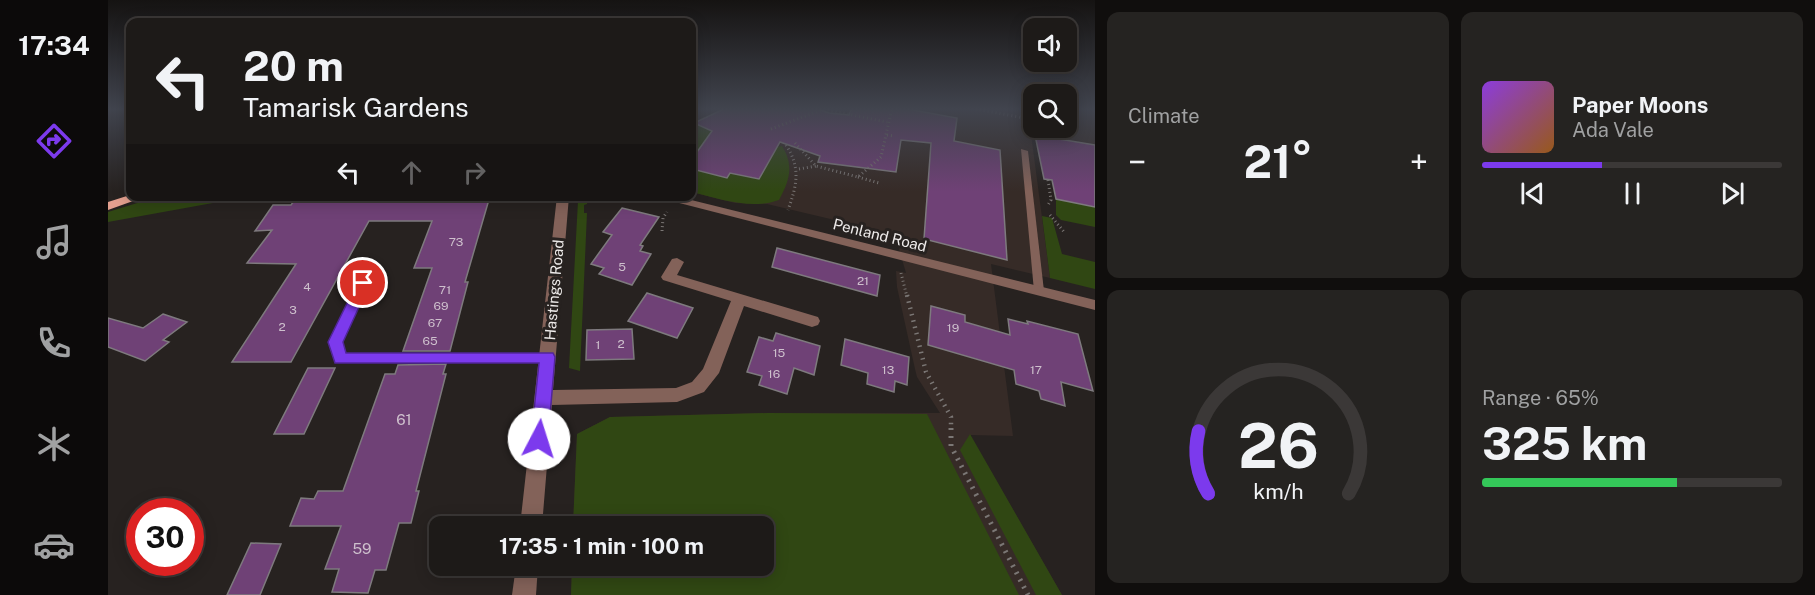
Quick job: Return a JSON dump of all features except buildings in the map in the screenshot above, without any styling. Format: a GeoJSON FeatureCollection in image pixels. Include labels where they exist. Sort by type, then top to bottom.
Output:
{"type":"FeatureCollection","features":[{"type":"Feature","properties":{"kind":"main road"},"geometry":{"type":"LineString","coordinates":[[108,206],[126,201]]}},
{"type":"Feature","properties":{"kind":"street","name":"Hastings Road"},"geometry":{"type":"LineString","coordinates":[[532,516],[563,201]]}},
{"type":"Feature","properties":{"kind":"street","name":"Penland Road"},"geometry":{"type":"LineString","coordinates":[[678,201],[1095,305]]}},
{"type":"Feature","properties":{"kind":"street"},"geometry":{"type":"LineString","coordinates":[[677,262],[668,278],[812,321]]}},
{"type":"Feature","properties":{"kind":"street"},"geometry":{"type":"LineString","coordinates":[[543,398],[677,395],[698,387],[710,373],[739,299]]}},
{"type":"Feature","properties":{"kind":"street"},"geometry":{"type":"LineString","coordinates":[[524,595],[526,576]]}},
{"type":"Feature","properties":{"kind":"lane"},"geometry":{"type":"LineString","coordinates":[[1024,151],[1039,291]]}},
{"type":"Feature","properties":{"kind":"lane"},"geometry":{"type":"LineString","coordinates":[[381,291],[361,287],[335,342],[341,359],[547,357]]}},
{"type":"Feature","properties":{"kind":"path"},"geometry":{"type":"LineString","coordinates":[[858,177],[881,157],[887,136]]}},
{"type":"Feature","properties":{"kind":"path"},"geometry":{"type":"LineString","coordinates":[[795,143],[816,166]]}},
{"type":"Feature","properties":{"kind":"path"},"geometry":{"type":"LineString","coordinates":[[782,227],[796,188],[799,169],[786,145]]}},
{"type":"Feature","properties":{"kind":"path"},"geometry":{"type":"LineString","coordinates":[[799,169],[816,166],[879,183]]}},
{"type":"Feature","properties":{"kind":"path"},"geometry":{"type":"LineString","coordinates":[[1048,180],[1052,200],[1048,205],[1050,214],[1065,233]]}},
{"type":"Feature","properties":{"kind":"path"},"geometry":{"type":"LineString","coordinates":[[662,231],[663,218]]}},
{"type":"Feature","properties":{"kind":"path"},"geometry":{"type":"LineString","coordinates":[[898,256],[926,372],[951,417],[951,446],[1028,595]]}},
{"type":"Feature","properties":{"kind":"shaded area"},"geometry":{"type":"Polygon","coordinates":[[[696,136],[1023,136],[1023,138],[1032,138],[1050,278],[991,264],[1013,436],[970,435],[1062,595],[571,595],[572,576],[774,576],[774,516],[573,516],[577,434],[610,417],[768,413],[940,413],[917,377],[897,287],[896,271],[906,273],[897,242],[877,237],[860,226],[767,204],[735,203],[696,193],[696,136]]]}},
{"type":"Feature","properties":{"kind":"shaded area"},"geometry":{"type":"Polygon","coordinates":[[[1077,136],[1095,136],[1095,145],[1054,138],[1077,138],[1077,136]]]}},
{"type":"Feature","properties":{"kind":"green space"},"geometry":{"type":"Polygon","coordinates":[[[696,136],[708,136],[696,153],[696,136]]]}},
{"type":"Feature","properties":{"kind":"green space"},"geometry":{"type":"Polygon","coordinates":[[[782,146],[789,166],[786,186],[779,200],[747,204],[696,193],[696,170],[727,178],[730,173],[759,179],[777,147],[782,146]]]}},
{"type":"Feature","properties":{"kind":"green space"},"geometry":{"type":"Polygon","coordinates":[[[1056,199],[1095,207],[1095,227],[1061,220],[1056,215],[1056,199]]]}},
{"type":"Feature","properties":{"kind":"green space"},"geometry":{"type":"Polygon","coordinates":[[[144,201],[224,201],[108,222],[108,212],[144,201]]]}},
{"type":"Feature","properties":{"kind":"green space"},"geometry":{"type":"Polygon","coordinates":[[[578,201],[587,201],[584,205],[584,213],[587,213],[580,371],[569,368],[578,201]]]}},
{"type":"Feature","properties":{"kind":"green space"},"geometry":{"type":"Polygon","coordinates":[[[1042,216],[1052,218],[1062,254],[1095,262],[1095,289],[1050,278],[1042,216]]]}},
{"type":"Feature","properties":{"kind":"green space"},"geometry":{"type":"Polygon","coordinates":[[[768,413],[927,414],[1019,595],[571,595],[572,576],[774,576],[774,516],[573,516],[577,434],[610,417],[768,413]]]}},
{"type":"Feature","properties":{"kind":"green space"},"geometry":{"type":"Polygon","coordinates":[[[970,434],[1062,595],[1036,595],[960,450],[970,434]]]}},
{"type":"Feature","properties":{"kind":"route"},"geometry":{"type":"LineString","coordinates":[[363,283],[335,342],[341,359],[547,357],[539,439]]}}]}
